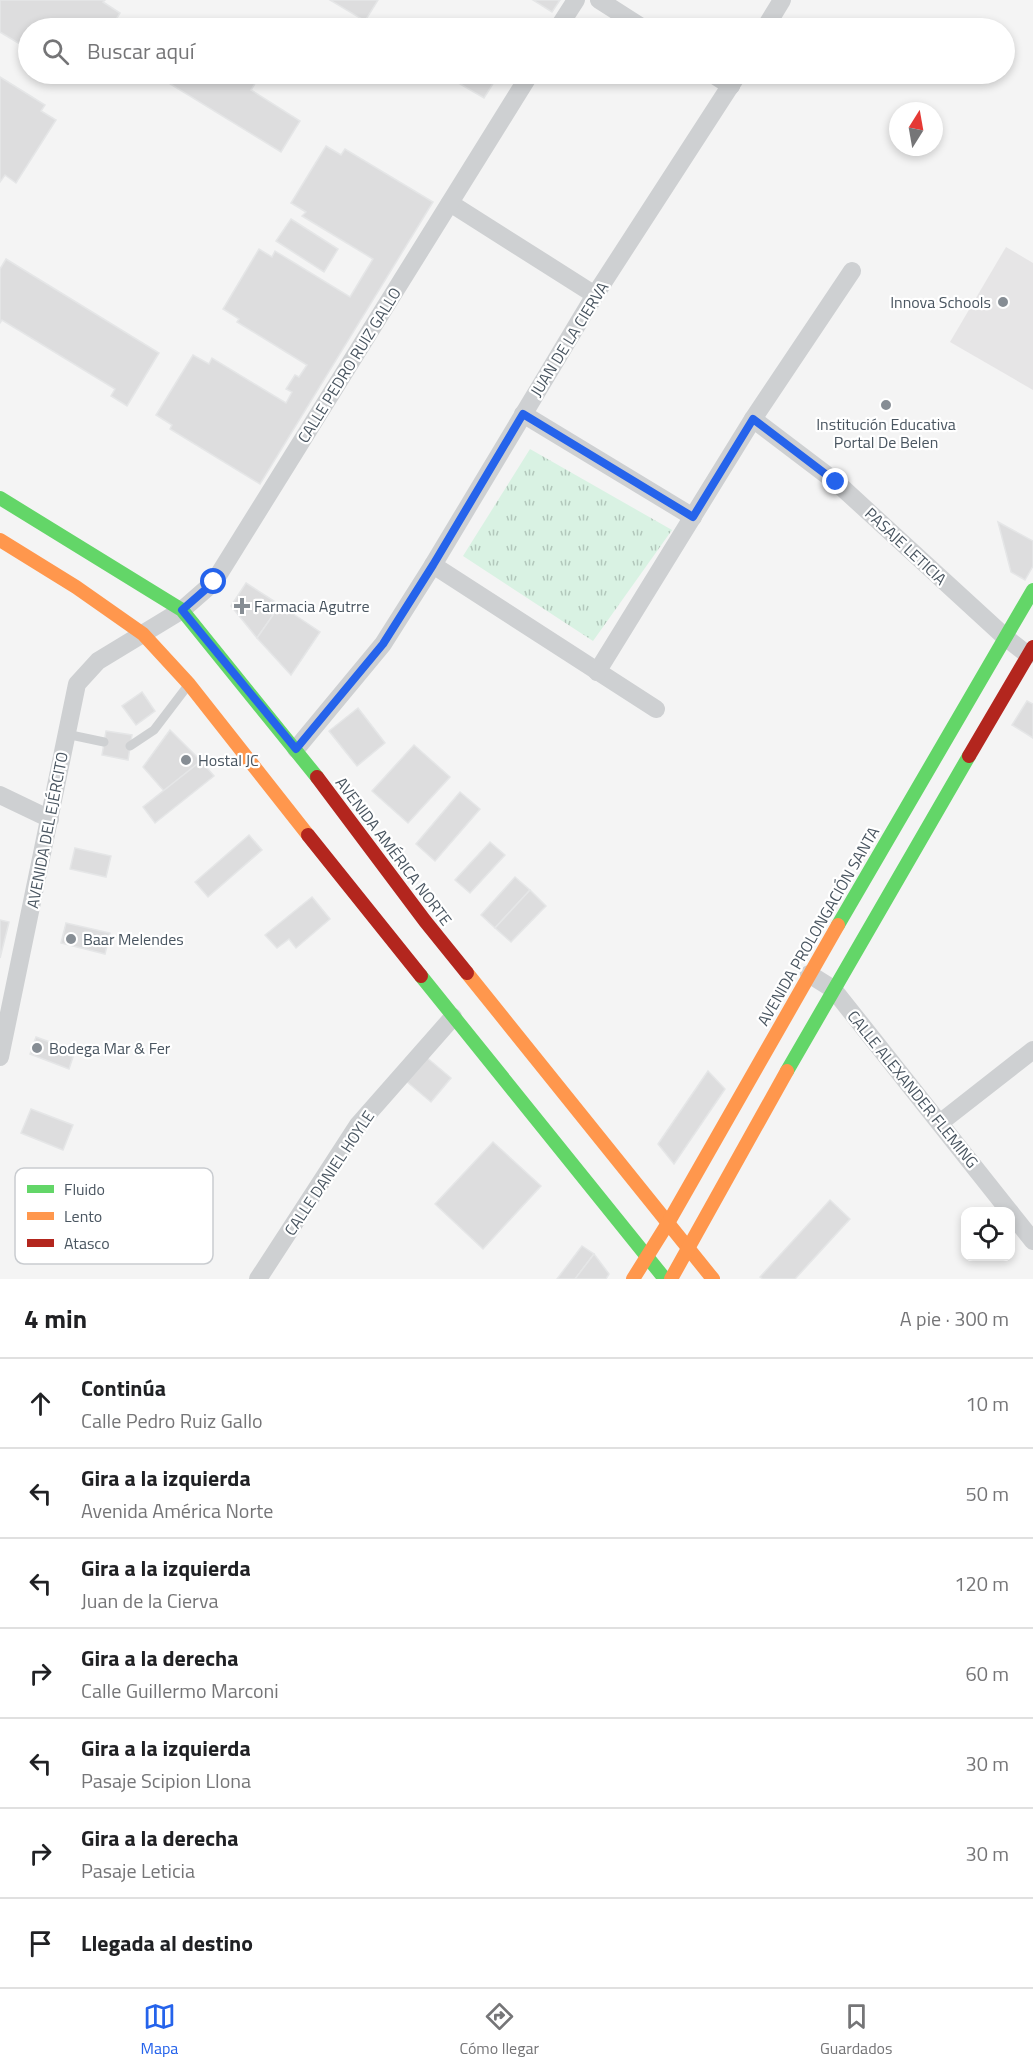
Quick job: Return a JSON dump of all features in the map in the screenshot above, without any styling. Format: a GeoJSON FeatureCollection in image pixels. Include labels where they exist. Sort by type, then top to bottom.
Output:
{"type":"FeatureCollection","features":[{"type":"Feature","properties":{"kind":"main road","name":"AVENIDA AMÉRICA NORTE"},"geometry":{"type":"LineString","coordinates":[[0,498],[182,610],[296,749],[422,924],[713,1279]]}},
{"type":"Feature","properties":{"kind":"main road"},"geometry":{"type":"LineString","coordinates":[[0,540],[76,587],[143,634],[189,684],[399,941],[453,1017],[665,1279]]}},
{"type":"Feature","properties":{"kind":"main road","name":"AVENIDA PROLONGACIÓN SANTA"},"geometry":{"type":"LineString","coordinates":[[671,1279],[833,989],[854,926],[1005,637],[1033,590]]}},
{"type":"Feature","properties":{"kind":"main road","name":"AVENIDA PROLONGACIÓN SANTA"},"geometry":{"type":"LineString","coordinates":[[633,1279],[668,1222],[809,974],[854,926],[1031,651]]}},
{"type":"Feature","properties":{"kind":"street"},"geometry":{"type":"LineString","coordinates":[[564,18],[576,0]]}},
{"type":"Feature","properties":{"kind":"street"},"geometry":{"type":"LineString","coordinates":[[599,0],[627,18]]}},
{"type":"Feature","properties":{"kind":"street"},"geometry":{"type":"LineString","coordinates":[[771,18],[782,0]]}},
{"type":"Feature","properties":{"kind":"street","name":"CALLE PEDRO RUIZ GALLO"},"geometry":{"type":"LineString","coordinates":[[143,634],[182,610],[214,582],[524,84]]}},
{"type":"Feature","properties":{"kind":"street","name":"JUAN DE LA CIERVA"},"geometry":{"type":"LineString","coordinates":[[296,749],[383,644],[595,296],[731,84]]}},
{"type":"Feature","properties":{"kind":"street"},"geometry":{"type":"LineString","coordinates":[[450,203],[595,296]]}},
{"type":"Feature","properties":{"kind":"street"},"geometry":{"type":"LineString","coordinates":[[597,672],[753,419],[852,271]]}},
{"type":"Feature","properties":{"kind":"street"},"geometry":{"type":"LineString","coordinates":[[523,414],[693,517]]}},
{"type":"Feature","properties":{"kind":"street","name":"PASAJE LETICIA"},"geometry":{"type":"LineString","coordinates":[[753,419],[836,482],[1005,637],[1031,651]]}},
{"type":"Feature","properties":{"kind":"street"},"geometry":{"type":"LineString","coordinates":[[433,565],[656,709]]}},
{"type":"Feature","properties":{"kind":"street","name":"AVENIDA DEL EJÉRCITO"},"geometry":{"type":"LineString","coordinates":[[0,1057],[77,684],[98,661],[143,634]]}},
{"type":"Feature","properties":{"kind":"street"},"geometry":{"type":"LineString","coordinates":[[0,795],[50,819]]}},
{"type":"Feature","properties":{"kind":"street","name":"CALLE ALEXANDER FLEMING"},"geometry":{"type":"LineString","coordinates":[[809,974],[833,989],[941,1122],[1006,1207]]}},
{"type":"Feature","properties":{"kind":"street","name":"CALLE DANIEL HOYLE"},"geometry":{"type":"LineString","coordinates":[[258,1279],[358,1125],[453,1017]]}},
{"type":"Feature","properties":{"kind":"street"},"geometry":{"type":"LineString","coordinates":[[941,1122],[1033,1050]]}},
{"type":"Feature","properties":{"kind":"street","name":"CALLE ALEXANDER FLEMING"},"geometry":{"type":"LineString","coordinates":[[1015,1218],[1033,1241]]}},
{"type":"Feature","properties":{"kind":"lane"},"geometry":{"type":"LineString","coordinates":[[130,746],[154,730],[189,684]]}},
{"type":"Feature","properties":{"kind":"lane"},"geometry":{"type":"LineString","coordinates":[[66,734],[104,742]]}},
{"type":"Feature","properties":{"kind":"shaded area","name":"Innova Schools"},"geometry":{"type":"Polygon","coordinates":[[[1006,247],[1033,263],[1033,390],[950,342],[1006,247]]]}},
{"type":"Feature","properties":{"kind":"green space"},"geometry":{"type":"Polygon","coordinates":[[[530,449],[672,530],[593,641],[463,556],[530,449]]]}},
{"type":"Feature","properties":{"kind":"building"},"geometry":{"type":"Polygon","coordinates":[[[0,0],[105,0],[103,2],[120,13],[117,18],[18,18],[18,43],[0,32],[0,0]]]}},
{"type":"Feature","properties":{"kind":"building"},"geometry":{"type":"Polygon","coordinates":[[[330,0],[378,0],[367,18],[360,18],[330,0]]]}},
{"type":"Feature","properties":{"kind":"building"},"geometry":{"type":"Polygon","coordinates":[[[533,0],[560,0],[552,12],[533,0]]]}},
{"type":"Feature","properties":{"kind":"building"},"geometry":{"type":"Polygon","coordinates":[[[0,77],[45,105],[41,111],[56,120],[16,183],[5,175],[0,182],[0,77]]]}},
{"type":"Feature","properties":{"kind":"building"},"geometry":{"type":"Polygon","coordinates":[[[170,84],[255,84],[251,90],[300,121],[281,152],[170,84]]]}},
{"type":"Feature","properties":{"kind":"building"},"geometry":{"type":"Polygon","coordinates":[[[460,84],[493,84],[484,98],[460,84]]]}},
{"type":"Feature","properties":{"kind":"building"},"geometry":{"type":"Polygon","coordinates":[[[326,146],[341,155],[345,149],[433,202],[260,484],[170,429],[172,425],[156,415],[193,355],[209,364],[212,358],[286,403],[292,392],[286,389],[295,375],[299,377],[307,365],[237,322],[239,319],[223,309],[259,249],[272,257],[275,251],[350,297],[373,259],[302,216],[306,212],[291,203],[326,146]]]}},
{"type":"Feature","properties":{"kind":"building"},"geometry":{"type":"Polygon","coordinates":[[[291,219],[338,249],[324,272],[276,241],[291,219]]]}},
{"type":"Feature","properties":{"kind":"building"},"geometry":{"type":"Polygon","coordinates":[[[6,259],[159,353],[127,406],[111,396],[115,389],[2,320],[0,323],[0,269],[6,259]]]}},
{"type":"Feature","properties":{"kind":"building"},"geometry":{"type":"Polygon","coordinates":[[[998,522],[1033,541],[1033,566],[1025,580],[1011,572],[998,522]]]}},
{"type":"Feature","properties":{"kind":"building"},"geometry":{"type":"Polygon","coordinates":[[[246,583],[280,605],[257,638],[231,606],[246,583]]]}},
{"type":"Feature","properties":{"kind":"building"},"geometry":{"type":"Polygon","coordinates":[[[280,605],[320,632],[291,675],[257,638],[280,605]]]}},
{"type":"Feature","properties":{"kind":"building"},"geometry":{"type":"Polygon","coordinates":[[[142,692],[155,711],[136,725],[122,706],[142,692]]]}},
{"type":"Feature","properties":{"kind":"building"},"geometry":{"type":"Polygon","coordinates":[[[1027,701],[1033,704],[1033,738],[1012,725],[1027,701]]]}},
{"type":"Feature","properties":{"kind":"building"},"geometry":{"type":"Polygon","coordinates":[[[358,708],[385,743],[357,766],[329,731],[358,708]]]}},
{"type":"Feature","properties":{"kind":"building"},"geometry":{"type":"Polygon","coordinates":[[[170,730],[201,761],[164,791],[143,767],[170,730]]]}},
{"type":"Feature","properties":{"kind":"building"},"geometry":{"type":"Polygon","coordinates":[[[106,731],[132,735],[128,760],[102,755],[106,731]]]}},
{"type":"Feature","properties":{"kind":"building"},"geometry":{"type":"Polygon","coordinates":[[[414,745],[450,777],[408,823],[372,791],[414,745]]]}},
{"type":"Feature","properties":{"kind":"building"},"geometry":{"type":"Polygon","coordinates":[[[201,761],[214,776],[155,823],[143,807],[201,761]]]}},
{"type":"Feature","properties":{"kind":"building"},"geometry":{"type":"Polygon","coordinates":[[[460,792],[480,809],[435,861],[416,844],[460,792]]]}},
{"type":"Feature","properties":{"kind":"building"},"geometry":{"type":"Polygon","coordinates":[[[249,835],[262,850],[208,897],[195,882],[249,835]]]}},
{"type":"Feature","properties":{"kind":"building"},"geometry":{"type":"Polygon","coordinates":[[[490,842],[505,855],[470,893],[455,880],[490,842]]]}},
{"type":"Feature","properties":{"kind":"building"},"geometry":{"type":"Polygon","coordinates":[[[75,848],[111,856],[106,877],[70,869],[75,848]]]}},
{"type":"Feature","properties":{"kind":"building"},"geometry":{"type":"Polygon","coordinates":[[[515,877],[530,890],[495,928],[481,915],[515,877]]]}},
{"type":"Feature","properties":{"kind":"building"},"geometry":{"type":"Polygon","coordinates":[[[530,890],[546,906],[511,942],[495,928],[530,890]]]}},
{"type":"Feature","properties":{"kind":"building"},"geometry":{"type":"Polygon","coordinates":[[[312,897],[330,919],[296,948],[289,939],[277,948],[265,935],[312,897]]]}},
{"type":"Feature","properties":{"kind":"building"},"geometry":{"type":"Polygon","coordinates":[[[0,920],[9,922],[0,958],[0,920]]]}},
{"type":"Feature","properties":{"kind":"building"},"geometry":{"type":"Polygon","coordinates":[[[66,923],[110,933],[105,954],[61,943],[66,923]]]}},
{"type":"Feature","properties":{"kind":"building"},"geometry":{"type":"Polygon","coordinates":[[[36,1037],[75,1051],[69,1069],[30,1054],[36,1037]]]}},
{"type":"Feature","properties":{"kind":"building"},"geometry":{"type":"Polygon","coordinates":[[[426,1057],[451,1078],[431,1102],[406,1081],[426,1057]]]}},
{"type":"Feature","properties":{"kind":"building"},"geometry":{"type":"Polygon","coordinates":[[[708,1071],[725,1089],[674,1164],[658,1144],[708,1071]]]}},
{"type":"Feature","properties":{"kind":"building"},"geometry":{"type":"Polygon","coordinates":[[[31,1109],[73,1125],[63,1150],[21,1133],[31,1109]]]}},
{"type":"Feature","properties":{"kind":"building"},"geometry":{"type":"Polygon","coordinates":[[[493,1142],[541,1186],[483,1249],[435,1204],[493,1142]]]}},
{"type":"Feature","properties":{"kind":"building"},"geometry":{"type":"Polygon","coordinates":[[[830,1200],[850,1219],[795,1279],[763,1279],[760,1277],[830,1200]]]}},
{"type":"Feature","properties":{"kind":"building"},"geometry":{"type":"Polygon","coordinates":[[[582,1246],[594,1254],[575,1279],[557,1279],[582,1246]]]}},
{"type":"Feature","properties":{"kind":"building"},"geometry":{"type":"Polygon","coordinates":[[[594,1254],[609,1274],[606,1279],[575,1279],[594,1254]]]}},
{"type":"Feature","properties":{"kind":"traffic: fast"},"geometry":{"type":"LineString","coordinates":[[0,498],[182,610],[317,777]]}},
{"type":"Feature","properties":{"kind":"traffic: fast"},"geometry":{"type":"LineString","coordinates":[[838,925],[1033,590]]}},
{"type":"Feature","properties":{"kind":"traffic: fast"},"geometry":{"type":"LineString","coordinates":[[787,1071],[969,756]]}},
{"type":"Feature","properties":{"kind":"traffic: fast"},"geometry":{"type":"LineString","coordinates":[[421,976],[665,1279]]}},
{"type":"Feature","properties":{"kind":"traffic: slow"},"geometry":{"type":"LineString","coordinates":[[0,540],[76,587],[143,634],[189,684],[308,835]]}},
{"type":"Feature","properties":{"kind":"traffic: slow"},"geometry":{"type":"LineString","coordinates":[[633,1279],[668,1223],[838,925]]}},
{"type":"Feature","properties":{"kind":"traffic: slow"},"geometry":{"type":"LineString","coordinates":[[467,973],[713,1279]]}},
{"type":"Feature","properties":{"kind":"traffic: slow"},"geometry":{"type":"LineString","coordinates":[[671,1279],[787,1071]]}},
{"type":"Feature","properties":{"kind":"traffic: jam"},"geometry":{"type":"LineString","coordinates":[[969,756],[1033,647]]}},
{"type":"Feature","properties":{"kind":"traffic: jam"},"geometry":{"type":"LineString","coordinates":[[317,777],[467,973]]}},
{"type":"Feature","properties":{"kind":"traffic: jam"},"geometry":{"type":"LineString","coordinates":[[308,835],[421,976]]}},
{"type":"Feature","properties":{"kind":"place","name":"Innova Schools"},"geometry":{"type":"Point","coordinates":[1003,302]}},
{"type":"Feature","properties":{"kind":"place","name":"Institución Educativa Portal De Belen"},"geometry":{"type":"Point","coordinates":[886,405]}},
{"type":"Feature","properties":{"kind":"place","name":"Farmacia Agutrre"},"geometry":{"type":"Point","coordinates":[242,606]}},
{"type":"Feature","properties":{"kind":"place","name":"Hostal JC"},"geometry":{"type":"Point","coordinates":[186,760]}},
{"type":"Feature","properties":{"kind":"place","name":"Baar Melendes"},"geometry":{"type":"Point","coordinates":[71,939]}},
{"type":"Feature","properties":{"kind":"place","name":"Bodega Mar & Fer"},"geometry":{"type":"Point","coordinates":[37,1048]}},
{"type":"Feature","properties":{"kind":"route"},"geometry":{"type":"LineString","coordinates":[[214,582],[182,610],[296,749],[383,644],[523,414],[693,517],[753,419],[836,482]]}}]}
